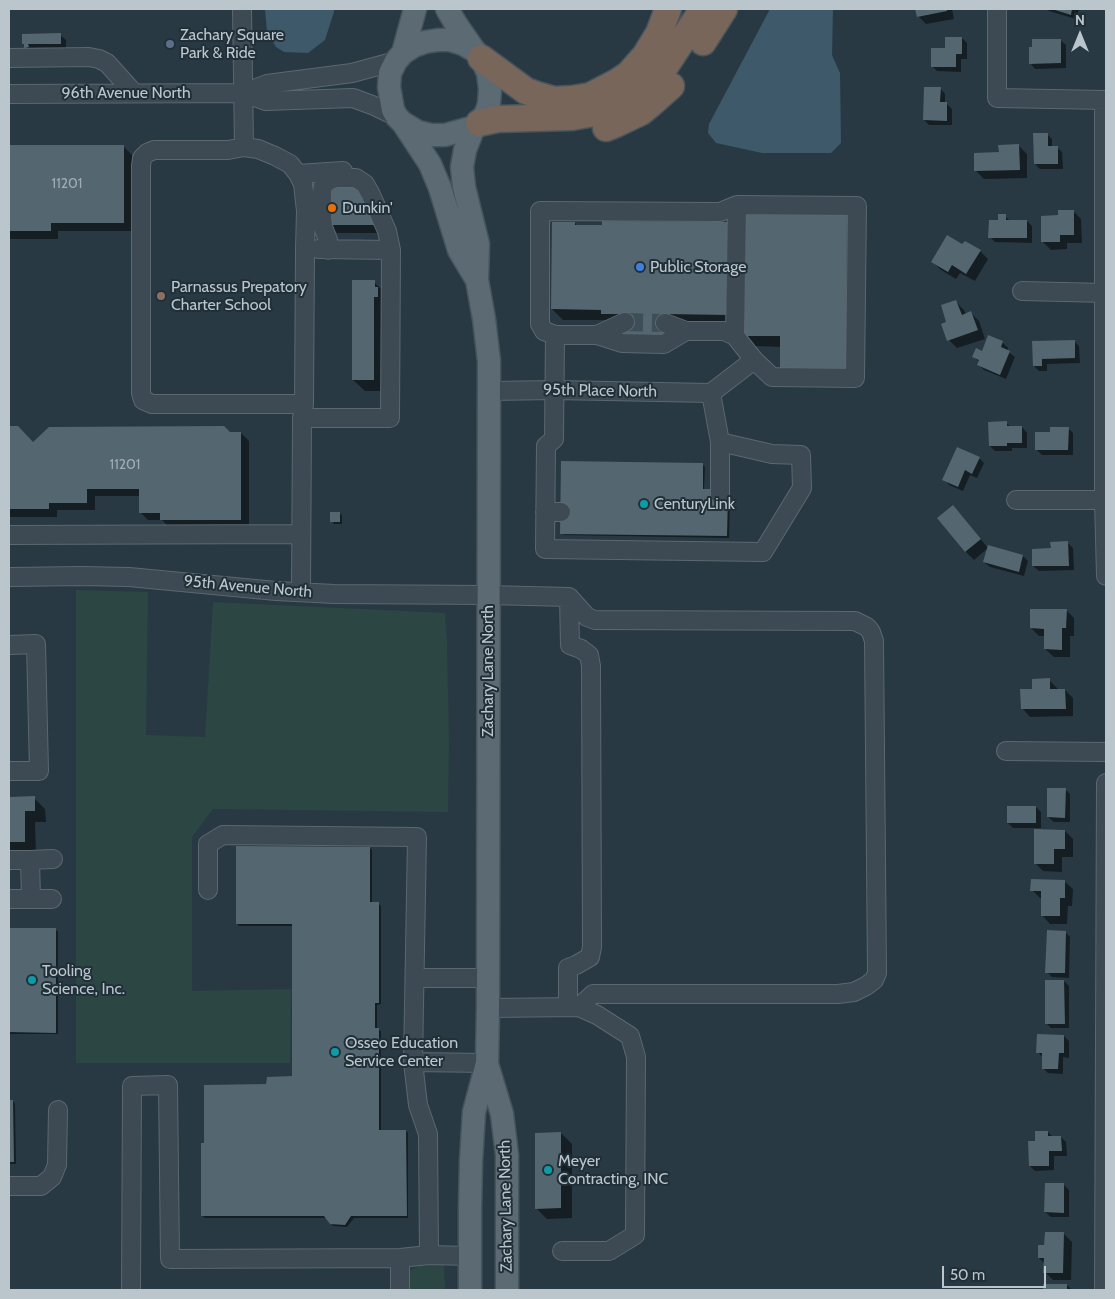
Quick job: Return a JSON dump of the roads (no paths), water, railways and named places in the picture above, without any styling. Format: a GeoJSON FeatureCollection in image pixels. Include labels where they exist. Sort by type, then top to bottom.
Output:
{"type":"FeatureCollection","features":[{"type":"Feature","properties":{"kind":"highway"},"geometry":{"type":"LineString","coordinates":[[478,55],[526,91],[554,100],[590,96],[629,74],[645,56],[659,33],[668,9]]}},
{"type":"Feature","properties":{"kind":"highway"},"geometry":{"type":"LineString","coordinates":[[477,125],[498,119],[572,117],[594,113],[622,102],[653,80],[664,68],[704,9]]}},
{"type":"Feature","properties":{"kind":"highway"},"geometry":{"type":"LineString","coordinates":[[534,118],[554,128],[570,133],[604,129],[641,112],[664,93],[682,73],[724,9]]}},
{"type":"Feature","properties":{"kind":"main road"},"geometry":{"type":"LineString","coordinates":[[415,9],[399,57],[390,74],[388,88],[393,110],[400,120],[418,132],[431,135],[445,135],[477,125],[486,113],[489,104],[488,73],[447,9]]}},
{"type":"Feature","properties":{"kind":"main road"},"geometry":{"type":"LineString","coordinates":[[399,57],[414,46],[438,40],[450,40],[463,44],[478,55]]}},
{"type":"Feature","properties":{"kind":"main road","name":"Zachary Lane North"},"geometry":{"type":"LineString","coordinates":[[400,120],[430,164],[440,188],[459,250],[476,280]]}},
{"type":"Feature","properties":{"kind":"main road","name":"Zachary Lane North"},"geometry":{"type":"LineString","coordinates":[[464,1256],[459,1237],[470,1210],[474,1112],[487,1063],[488,1008],[490,391],[487,340],[476,280],[478,244],[464,187],[462,168],[465,150],[477,125]]}},
{"type":"Feature","properties":{"kind":"main road","name":"Zachary Lane North"},"geometry":{"type":"LineString","coordinates":[[487,1063],[502,1114],[508,1155],[507,1290]]}},
{"type":"Feature","properties":{"kind":"main road"},"geometry":{"type":"LineString","coordinates":[[459,1290],[464,1256]]}},
{"type":"Feature","properties":{"kind":"main road"},"geometry":{"type":"LineString","coordinates":[[464,1256],[470,1290]]}},
{"type":"Feature","properties":{"kind":"street"},"geometry":{"type":"LineString","coordinates":[[242,9],[244,147]]}},
{"type":"Feature","properties":{"kind":"street"},"geometry":{"type":"LineString","coordinates":[[997,9],[997,98],[1105,100],[1104,500],[1106,576]]}},
{"type":"Feature","properties":{"kind":"street"},"geometry":{"type":"LineString","coordinates":[[9,58],[89,57],[99,59],[106,63],[134,93]]}},
{"type":"Feature","properties":{"kind":"street","name":"96th Avenue North"},"geometry":{"type":"LineString","coordinates":[[9,94],[244,92],[267,84],[352,74],[399,57]]}},
{"type":"Feature","properties":{"kind":"street","name":"96th Avenue North"},"geometry":{"type":"LineString","coordinates":[[244,92],[266,100],[353,98],[372,105],[400,120]]}},
{"type":"Feature","properties":{"kind":"street"},"geometry":{"type":"LineString","coordinates":[[301,592],[301,534],[303,411],[305,249],[306,211],[303,184],[290,164],[258,149],[244,147],[228,150],[154,150],[146,153],[142,158],[140,166],[141,393],[144,400],[152,404],[303,411],[390,418],[391,250],[387,231],[365,184],[356,178],[336,178],[323,186],[322,217],[323,227],[328,240],[328,250]]}},
{"type":"Feature","properties":{"kind":"street"},"geometry":{"type":"LineString","coordinates":[[298,174],[360,171],[368,176],[379,194],[394,229],[391,250]]}},
{"type":"Feature","properties":{"kind":"street"},"geometry":{"type":"LineString","coordinates":[[735,336],[737,205]]}},
{"type":"Feature","properties":{"kind":"street"},"geometry":{"type":"LineString","coordinates":[[666,323],[686,331],[724,331],[735,336],[754,360],[772,377],[856,378],[857,206],[737,205],[720,212],[540,211],[540,324],[544,331],[555,334],[597,335],[622,343],[664,344],[686,331]]}},
{"type":"Feature","properties":{"kind":"street"},"geometry":{"type":"LineString","coordinates":[[305,249],[391,250]]}},
{"type":"Feature","properties":{"kind":"street"},"geometry":{"type":"LineString","coordinates":[[1022,291],[1105,293]]}},
{"type":"Feature","properties":{"kind":"street"},"geometry":{"type":"LineString","coordinates":[[597,335],[625,322]]}},
{"type":"Feature","properties":{"kind":"street"},"geometry":{"type":"LineString","coordinates":[[555,334],[554,439],[546,446],[553,512],[545,550],[763,552],[802,488],[802,454],[772,454],[720,442]]}},
{"type":"Feature","properties":{"kind":"street"},"geometry":{"type":"LineString","coordinates":[[720,495],[720,442],[711,393],[754,360]]}},
{"type":"Feature","properties":{"kind":"street","name":"95th Place North"},"geometry":{"type":"LineString","coordinates":[[490,391],[555,390],[711,393]]}},
{"type":"Feature","properties":{"kind":"street"},"geometry":{"type":"LineString","coordinates":[[1016,500],[1104,500]]}},
{"type":"Feature","properties":{"kind":"street"},"geometry":{"type":"LineString","coordinates":[[9,535],[301,534]]}},
{"type":"Feature","properties":{"kind":"street","name":"95th Avenue North"},"geometry":{"type":"LineString","coordinates":[[9,576],[129,577],[334,594],[569,597]]}},
{"type":"Feature","properties":{"kind":"street"},"geometry":{"type":"LineString","coordinates":[[569,597],[570,645],[582,649],[589,654],[591,666],[592,947],[590,957],[568,968],[573,1007]]}},
{"type":"Feature","properties":{"kind":"street"},"geometry":{"type":"LineString","coordinates":[[569,597],[587,617],[596,620],[855,621],[867,627],[874,641],[877,973],[874,980],[854,992],[838,994],[592,994],[573,1007]]}},
{"type":"Feature","properties":{"kind":"street"},"geometry":{"type":"LineString","coordinates":[[9,645],[36,644],[39,771],[9,771]]}},
{"type":"Feature","properties":{"kind":"street"},"geometry":{"type":"LineString","coordinates":[[1006,751],[1106,752]]}},
{"type":"Feature","properties":{"kind":"street"},"geometry":{"type":"LineString","coordinates":[[1104,1290],[1106,783]]}},
{"type":"Feature","properties":{"kind":"street"},"geometry":{"type":"LineString","coordinates":[[208,890],[208,844],[223,835],[417,837],[413,1062],[418,1105],[428,1134],[429,1255]]}},
{"type":"Feature","properties":{"kind":"street"},"geometry":{"type":"LineString","coordinates":[[9,860],[53,859]]}},
{"type":"Feature","properties":{"kind":"street"},"geometry":{"type":"LineString","coordinates":[[30,860],[31,899]]}},
{"type":"Feature","properties":{"kind":"street"},"geometry":{"type":"LineString","coordinates":[[9,899],[52,899]]}},
{"type":"Feature","properties":{"kind":"street"},"geometry":{"type":"LineString","coordinates":[[414,978],[488,978]]}},
{"type":"Feature","properties":{"kind":"street"},"geometry":{"type":"LineString","coordinates":[[488,1008],[573,1007],[597,1015],[630,1036],[636,1057],[636,1235],[610,1250],[562,1251]]}},
{"type":"Feature","properties":{"kind":"street"},"geometry":{"type":"LineString","coordinates":[[413,1062],[487,1063]]}},
{"type":"Feature","properties":{"kind":"street"},"geometry":{"type":"LineString","coordinates":[[130,1290],[132,1086],[168,1086],[170,1258],[400,1258],[429,1255],[464,1256]]}},
{"type":"Feature","properties":{"kind":"street"},"geometry":{"type":"LineString","coordinates":[[9,1186],[41,1186],[52,1177],[57,1164],[58,1110]]}},
{"type":"Feature","properties":{"kind":"street"},"geometry":{"type":"LineString","coordinates":[[400,1258],[400,1290]]}},
{"type":"Feature","properties":{"kind":"water"},"geometry":{"type":"Polygon","coordinates":[[[265,9],[334,9],[334,12],[325,40],[308,53],[284,52],[276,47],[267,32],[265,9]]]}},
{"type":"Feature","properties":{"kind":"water"},"geometry":{"type":"Polygon","coordinates":[[[770,9],[833,9],[832,55],[840,73],[841,143],[831,153],[762,153],[716,143],[708,133],[709,124],[770,9]]]}},
{"type":"Feature","properties":{"kind":"tunnel"},"geometry":{"type":"LineString","coordinates":[[625,322],[665,323]]}},
{"type":"Feature","properties":{"kind":"place","name":"Zachary Square Park & Ride"},"geometry":{"type":"Point","coordinates":[170,44]}},
{"type":"Feature","properties":{"kind":"place","name":"Dunkin'"},"geometry":{"type":"Point","coordinates":[332,208]}},
{"type":"Feature","properties":{"kind":"place","name":"Public Storage"},"geometry":{"type":"Point","coordinates":[640,267]}},
{"type":"Feature","properties":{"kind":"place","name":"Parnassus Prepatory Charter School"},"geometry":{"type":"Point","coordinates":[161,296]}},
{"type":"Feature","properties":{"kind":"place","name":"CenturyLink"},"geometry":{"type":"Point","coordinates":[644,504]}},
{"type":"Feature","properties":{"kind":"place","name":"Tooling Science, Inc."},"geometry":{"type":"Point","coordinates":[32,980]}},
{"type":"Feature","properties":{"kind":"place","name":"Osseo Education Service Center"},"geometry":{"type":"Point","coordinates":[335,1052]}},
{"type":"Feature","properties":{"kind":"place","name":"Meyer Contracting, INC"},"geometry":{"type":"Point","coordinates":[548,1170]}}]}
